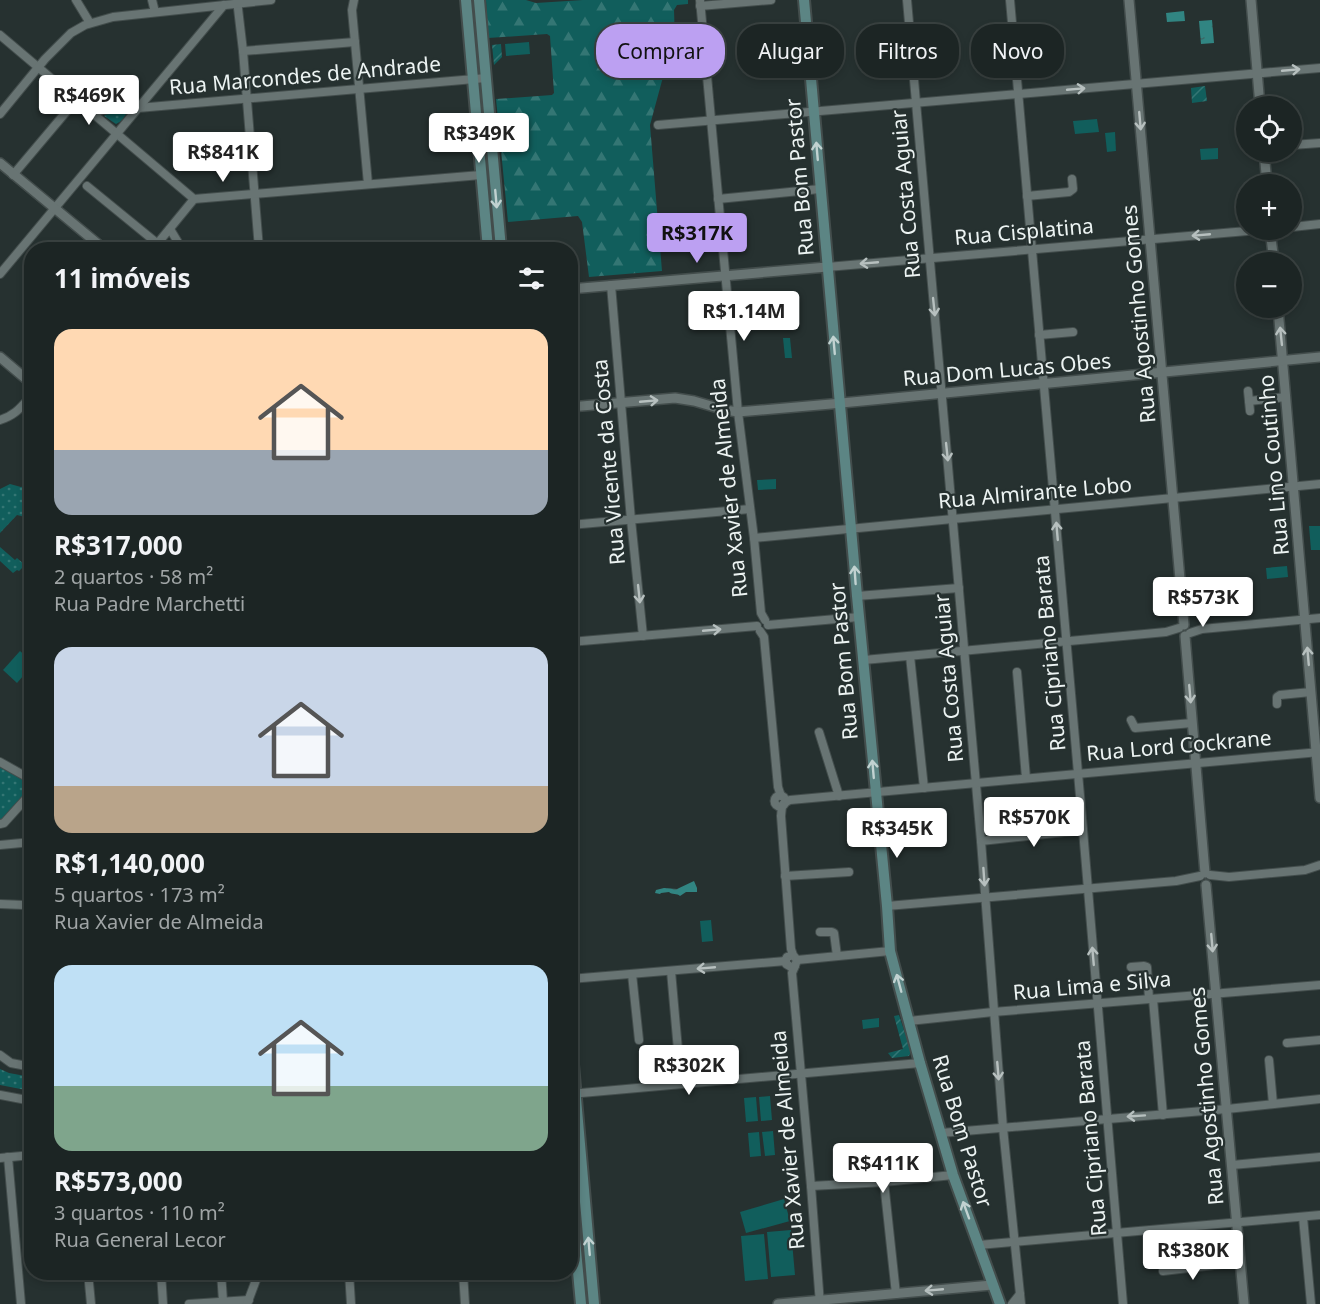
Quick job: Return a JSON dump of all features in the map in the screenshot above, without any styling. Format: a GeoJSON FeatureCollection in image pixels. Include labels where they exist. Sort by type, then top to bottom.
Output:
{"type":"FeatureCollection","features":[{"type":"Feature","properties":{"kind":"main road"},"geometry":{"type":"LineString","coordinates":[[466,0],[487,242]]}},
{"type":"Feature","properties":{"kind":"main road"},"geometry":{"type":"LineString","coordinates":[[479,0],[500,242]]}},
{"type":"Feature","properties":{"kind":"main road","name":"Rua Bom Pastor"},"geometry":{"type":"LineString","coordinates":[[804,0],[890,951],[953,1175],[1000,1304]]}},
{"type":"Feature","properties":{"kind":"main road"},"geometry":{"type":"LineString","coordinates":[[578,1143],[594,1304]]}},
{"type":"Feature","properties":{"kind":"main road"},"geometry":{"type":"LineString","coordinates":[[578,1280],[580,1304]]}},
{"type":"Feature","properties":{"kind":"street"},"geometry":{"type":"LineString","coordinates":[[76,0],[90,23]]}},
{"type":"Feature","properties":{"kind":"street"},"geometry":{"type":"LineString","coordinates":[[152,0],[155,12]]}},
{"type":"Feature","properties":{"kind":"street"},"geometry":{"type":"LineString","coordinates":[[0,114],[38,67],[71,33],[90,23],[113,16],[207,4],[224,5],[271,0]]}},
{"type":"Feature","properties":{"kind":"street"},"geometry":{"type":"LineString","coordinates":[[351,0],[368,184]]}},
{"type":"Feature","properties":{"kind":"street"},"geometry":{"type":"LineString","coordinates":[[700,3],[771,0]]}},
{"type":"Feature","properties":{"kind":"street","name":"Rua Costa Aguiar"},"geometry":{"type":"LineString","coordinates":[[907,0],[986,898],[1003,1128],[1021,1304]]}},
{"type":"Feature","properties":{"kind":"street","name":"Rua Cipriano Barata"},"geometry":{"type":"LineString","coordinates":[[1010,0],[1012,24]]}},
{"type":"Feature","properties":{"kind":"street","name":"Rua Agostinho Gomes"},"geometry":{"type":"LineString","coordinates":[[1130,0],[1244,1304]]}},
{"type":"Feature","properties":{"kind":"street"},"geometry":{"type":"LineString","coordinates":[[1251,0],[1259,96]]}},
{"type":"Feature","properties":{"kind":"street"},"geometry":{"type":"LineString","coordinates":[[237,2],[258,242]]}},
{"type":"Feature","properties":{"kind":"street","name":"Rua Xavier de Almeida"},"geometry":{"type":"LineString","coordinates":[[700,3],[738,412],[754,538],[778,787],[782,801],[781,816],[791,961],[820,1302]]}},
{"type":"Feature","properties":{"kind":"street"},"geometry":{"type":"LineString","coordinates":[[27,242],[224,5]]}},
{"type":"Feature","properties":{"kind":"street"},"geometry":{"type":"LineString","coordinates":[[0,35],[194,199]]}},
{"type":"Feature","properties":{"kind":"street"},"geometry":{"type":"LineString","coordinates":[[243,51],[355,42]]}},
{"type":"Feature","properties":{"kind":"street"},"geometry":{"type":"LineString","coordinates":[[658,125],[905,104],[915,99],[1320,68]]}},
{"type":"Feature","properties":{"kind":"street","name":"Rua Marcondes de Andrade"},"geometry":{"type":"LineString","coordinates":[[93,113],[106,109],[247,100],[486,78]]}},
{"type":"Feature","properties":{"kind":"street","name":"Rua Cipriano Barata"},"geometry":{"type":"LineString","coordinates":[[1015,78],[1056,510],[1123,1304]]}},
{"type":"Feature","properties":{"kind":"street"},"geometry":{"type":"LineString","coordinates":[[14,175],[77,99]]}},
{"type":"Feature","properties":{"kind":"street"},"geometry":{"type":"LineString","coordinates":[[1302,144],[1320,143]]}},
{"type":"Feature","properties":{"kind":"street"},"geometry":{"type":"LineString","coordinates":[[0,163],[95,242]]}},
{"type":"Feature","properties":{"kind":"street"},"geometry":{"type":"LineString","coordinates":[[159,242],[194,199],[481,175]]}},
{"type":"Feature","properties":{"kind":"street"},"geometry":{"type":"LineString","coordinates":[[1027,196],[1069,192],[1072,189],[1072,179]]}},
{"type":"Feature","properties":{"kind":"street"},"geometry":{"type":"LineString","coordinates":[[87,186],[149,242]]}},
{"type":"Feature","properties":{"kind":"street"},"geometry":{"type":"LineString","coordinates":[[718,199],[820,189]]}},
{"type":"Feature","properties":{"kind":"street"},"geometry":{"type":"LineString","coordinates":[[1302,226],[1320,224]]}},
{"type":"Feature","properties":{"kind":"street"},"geometry":{"type":"LineString","coordinates":[[170,229],[178,242]]}},
{"type":"Feature","properties":{"kind":"street","name":"Rua Cisplatina"},"geometry":{"type":"LineString","coordinates":[[827,267],[1236,232]]}},
{"type":"Feature","properties":{"kind":"street"},"geometry":{"type":"LineString","coordinates":[[0,274],[24,245]]}},
{"type":"Feature","properties":{"kind":"street"},"geometry":{"type":"LineString","coordinates":[[578,288],[827,267]]}},
{"type":"Feature","properties":{"kind":"street","name":"Rua Vicente da Costa"},"geometry":{"type":"LineString","coordinates":[[611,285],[643,636]]}},
{"type":"Feature","properties":{"kind":"street","name":"Rua Lino Coutinho"},"geometry":{"type":"LineString","coordinates":[[1279,318],[1318,752],[1320,798]]}},
{"type":"Feature","properties":{"kind":"street"},"geometry":{"type":"LineString","coordinates":[[1039,335],[1073,332]]}},
{"type":"Feature","properties":{"kind":"street"},"geometry":{"type":"LineString","coordinates":[[0,357],[24,377]]}},
{"type":"Feature","properties":{"kind":"street","name":"Rua Dom Lucas Obes"},"geometry":{"type":"LineString","coordinates":[[578,406],[675,398],[738,412],[1320,357]]}},
{"type":"Feature","properties":{"kind":"street"},"geometry":{"type":"LineString","coordinates":[[1248,391],[1250,411]]}},
{"type":"Feature","properties":{"kind":"street"},"geometry":{"type":"LineString","coordinates":[[1249,401],[1286,397]]}},
{"type":"Feature","properties":{"kind":"street"},"geometry":{"type":"LineString","coordinates":[[0,420],[10,417],[24,405]]}},
{"type":"Feature","properties":{"kind":"street","name":"Rua Almirante Lobo"},"geometry":{"type":"LineString","coordinates":[[754,538],[1320,484]]}},
{"type":"Feature","properties":{"kind":"street"},"geometry":{"type":"LineString","coordinates":[[578,524],[750,508]]}},
{"type":"Feature","properties":{"kind":"street"},"geometry":{"type":"LineString","coordinates":[[857,596],[959,588]]}},
{"type":"Feature","properties":{"kind":"street"},"geometry":{"type":"LineString","coordinates":[[578,641],[859,617]]}},
{"type":"Feature","properties":{"kind":"street"},"geometry":{"type":"LineString","coordinates":[[864,660],[1320,618]]}},
{"type":"Feature","properties":{"kind":"street"},"geometry":{"type":"LineString","coordinates":[[910,656],[924,788]]}},
{"type":"Feature","properties":{"kind":"street"},"geometry":{"type":"LineString","coordinates":[[1017,672],[1026,778]]}},
{"type":"Feature","properties":{"kind":"street"},"geometry":{"type":"LineString","coordinates":[[1277,704],[1277,697],[1280,695],[1311,692]]}},
{"type":"Feature","properties":{"kind":"street"},"geometry":{"type":"LineString","coordinates":[[1131,720],[1136,728],[1192,723]]}},
{"type":"Feature","properties":{"kind":"street"},"geometry":{"type":"LineString","coordinates":[[819,732],[839,796]]}},
{"type":"Feature","properties":{"kind":"street","name":"Rua Lord Cockrane"},"geometry":{"type":"LineString","coordinates":[[782,801],[1318,752]]}},
{"type":"Feature","properties":{"kind":"street"},"geometry":{"type":"LineString","coordinates":[[0,762],[24,776]]}},
{"type":"Feature","properties":{"kind":"street"},"geometry":{"type":"LineString","coordinates":[[0,824],[4,823],[24,801]]}},
{"type":"Feature","properties":{"kind":"street"},"geometry":{"type":"LineString","coordinates":[[981,841],[1083,830]]}},
{"type":"Feature","properties":{"kind":"street"},"geometry":{"type":"LineString","coordinates":[[0,845],[24,843]]}},
{"type":"Feature","properties":{"kind":"street"},"geometry":{"type":"LineString","coordinates":[[887,906],[1305,870],[1320,866]]}},
{"type":"Feature","properties":{"kind":"street"},"geometry":{"type":"LineString","coordinates":[[1305,870],[1320,872]]}},
{"type":"Feature","properties":{"kind":"street"},"geometry":{"type":"LineString","coordinates":[[785,876],[849,872]]}},
{"type":"Feature","properties":{"kind":"street"},"geometry":{"type":"LineString","coordinates":[[0,904],[24,904]]}},
{"type":"Feature","properties":{"kind":"street"},"geometry":{"type":"LineString","coordinates":[[820,932],[834,933],[837,956]]}},
{"type":"Feature","properties":{"kind":"street"},"geometry":{"type":"LineString","coordinates":[[578,978],[735,968],[890,951]]}},
{"type":"Feature","properties":{"kind":"street"},"geometry":{"type":"LineString","coordinates":[[1131,966],[1147,967],[1163,1114]]}},
{"type":"Feature","properties":{"kind":"street"},"geometry":{"type":"LineString","coordinates":[[671,971],[681,1084]]}},
{"type":"Feature","properties":{"kind":"street"},"geometry":{"type":"LineString","coordinates":[[632,974],[639,1040]]}},
{"type":"Feature","properties":{"kind":"street","name":"Rua Lima e Silva"},"geometry":{"type":"LineString","coordinates":[[909,1021],[1318,984]]}},
{"type":"Feature","properties":{"kind":"street"},"geometry":{"type":"LineString","coordinates":[[1287,1043],[1320,1040]]}},
{"type":"Feature","properties":{"kind":"street"},"geometry":{"type":"LineString","coordinates":[[0,1055],[11,1063],[24,1065]]}},
{"type":"Feature","properties":{"kind":"street"},"geometry":{"type":"LineString","coordinates":[[1269,1060],[1273,1104]]}},
{"type":"Feature","properties":{"kind":"street"},"geometry":{"type":"LineString","coordinates":[[578,1093],[920,1063]]}},
{"type":"Feature","properties":{"kind":"street"},"geometry":{"type":"LineString","coordinates":[[0,1095],[24,1100]]}},
{"type":"Feature","properties":{"kind":"street"},"geometry":{"type":"LineString","coordinates":[[941,1133],[1320,1099]]}},
{"type":"Feature","properties":{"kind":"street"},"geometry":{"type":"LineString","coordinates":[[21,1304],[4,1158],[24,1156]]}},
{"type":"Feature","properties":{"kind":"street"},"geometry":{"type":"LineString","coordinates":[[1232,1165],[1320,1157]]}},
{"type":"Feature","properties":{"kind":"street"},"geometry":{"type":"LineString","coordinates":[[811,1186],[953,1175]]}},
{"type":"Feature","properties":{"kind":"street"},"geometry":{"type":"LineString","coordinates":[[884,1182],[896,1294]]}},
{"type":"Feature","properties":{"kind":"street"},"geometry":{"type":"LineString","coordinates":[[979,1245],[1320,1215]]}},
{"type":"Feature","properties":{"kind":"street"},"geometry":{"type":"LineString","coordinates":[[1303,1217],[1311,1304]]}},
{"type":"Feature","properties":{"kind":"street"},"geometry":{"type":"LineString","coordinates":[[1163,1271],[1240,1262]]}},
{"type":"Feature","properties":{"kind":"street"},"geometry":{"type":"LineString","coordinates":[[89,1280],[91,1304]]}},
{"type":"Feature","properties":{"kind":"street"},"geometry":{"type":"LineString","coordinates":[[162,1280],[164,1304]]}},
{"type":"Feature","properties":{"kind":"street"},"geometry":{"type":"LineString","coordinates":[[222,1280],[223,1301]]}},
{"type":"Feature","properties":{"kind":"street"},"geometry":{"type":"LineString","coordinates":[[189,1304],[223,1301],[248,1302],[256,1280]]}},
{"type":"Feature","properties":{"kind":"street"},"geometry":{"type":"LineString","coordinates":[[350,1280],[351,1304]]}},
{"type":"Feature","properties":{"kind":"street"},"geometry":{"type":"LineString","coordinates":[[464,1280],[465,1304]]}},
{"type":"Feature","properties":{"kind":"street"},"geometry":{"type":"LineString","coordinates":[[778,1304],[857,1301],[896,1294],[992,1285]]}},
{"type":"Feature","properties":{"kind":"street"},"geometry":{"type":"LineString","coordinates":[[1012,1304],[1020,1294]]}},
{"type":"Feature","properties":{"kind":"green space"},"geometry":{"type":"Polygon","coordinates":[[[471,0],[474,0],[480,67],[477,67],[471,0]]]}},
{"type":"Feature","properties":{"kind":"green space"},"geometry":{"type":"Polygon","coordinates":[[[486,0],[526,0],[536,3],[583,0],[688,0],[688,4],[677,5],[674,10],[674,24],[596,24],[596,78],[663,78],[650,125],[662,271],[589,277],[582,222],[578,216],[508,222],[496,99],[554,93],[550,36],[547,34],[488,38],[486,0]]]}},
{"type":"Feature","properties":{"kind":"green space"},"geometry":{"type":"Polygon","coordinates":[[[529,42],[530,54],[506,56],[505,44],[529,42]]]}},
{"type":"Feature","properties":{"kind":"green space"},"geometry":{"type":"Polygon","coordinates":[[[501,44],[502,57],[494,65],[492,45],[501,44]]]}},
{"type":"Feature","properties":{"kind":"green space"},"geometry":{"type":"Polygon","coordinates":[[[1205,86],[1207,101],[1192,103],[1191,88],[1205,86]]]}},
{"type":"Feature","properties":{"kind":"green space"},"geometry":{"type":"Polygon","coordinates":[[[478,87],[482,87],[495,242],[492,242],[478,87]]]}},
{"type":"Feature","properties":{"kind":"green space"},"geometry":{"type":"Polygon","coordinates":[[[127,112],[124,117],[116,124],[104,116],[106,113],[127,112]]]}},
{"type":"Feature","properties":{"kind":"green space"},"geometry":{"type":"Polygon","coordinates":[[[1097,119],[1099,132],[1075,134],[1073,121],[1097,119]]]}},
{"type":"Feature","properties":{"kind":"green space"},"geometry":{"type":"Polygon","coordinates":[[[1115,132],[1116,151],[1107,152],[1105,133],[1115,132]]]}},
{"type":"Feature","properties":{"kind":"green space"},"geometry":{"type":"Polygon","coordinates":[[[1218,148],[1218,159],[1201,160],[1200,149],[1218,148]]]}},
{"type":"Feature","properties":{"kind":"green space"},"geometry":{"type":"Polygon","coordinates":[[[783,338],[790,338],[792,358],[785,358],[783,338]]]}},
{"type":"Feature","properties":{"kind":"green space"},"geometry":{"type":"Polygon","coordinates":[[[776,479],[776,489],[758,490],[757,480],[776,479]]]}},
{"type":"Feature","properties":{"kind":"green space"},"geometry":{"type":"Polygon","coordinates":[[[10,484],[24,486],[24,517],[17,515],[0,533],[0,489],[10,484]]]}},
{"type":"Feature","properties":{"kind":"green space"},"geometry":{"type":"Polygon","coordinates":[[[1309,526],[1320,526],[1320,550],[1311,550],[1309,526]]]}},
{"type":"Feature","properties":{"kind":"green space"},"geometry":{"type":"Polygon","coordinates":[[[0,547],[15,560],[17,558],[24,566],[13,573],[0,561],[0,547]]]}},
{"type":"Feature","properties":{"kind":"green space"},"geometry":{"type":"Polygon","coordinates":[[[1287,566],[1288,577],[1267,579],[1266,568],[1287,566]]]}},
{"type":"Feature","properties":{"kind":"green space"},"geometry":{"type":"Polygon","coordinates":[[[20,651],[24,655],[24,675],[17,683],[3,670],[20,651]]]}},
{"type":"Feature","properties":{"kind":"green space"},"geometry":{"type":"Polygon","coordinates":[[[0,764],[24,778],[24,798],[0,823],[0,764]]]}},
{"type":"Feature","properties":{"kind":"green space"},"geometry":{"type":"Polygon","coordinates":[[[711,920],[713,941],[702,942],[700,921],[711,920]]]}},
{"type":"Feature","properties":{"kind":"green space"},"geometry":{"type":"Polygon","coordinates":[[[899,1015],[911,1051],[909,1056],[892,1058],[888,1053],[903,1049],[894,1016],[899,1015]]]}},
{"type":"Feature","properties":{"kind":"green space"},"geometry":{"type":"Polygon","coordinates":[[[879,1018],[879,1027],[863,1029],[862,1020],[879,1018]]]}},
{"type":"Feature","properties":{"kind":"green space"},"geometry":{"type":"Polygon","coordinates":[[[0,1069],[24,1076],[24,1090],[0,1085],[0,1069]]]}},
{"type":"Feature","properties":{"kind":"green space"},"geometry":{"type":"Polygon","coordinates":[[[770,1096],[772,1120],[761,1121],[759,1097],[770,1096]]]}},
{"type":"Feature","properties":{"kind":"green space"},"geometry":{"type":"Polygon","coordinates":[[[756,1097],[758,1121],[746,1122],[744,1098],[756,1097]]]}},
{"type":"Feature","properties":{"kind":"green space"},"geometry":{"type":"Polygon","coordinates":[[[773,1131],[775,1155],[765,1156],[762,1132],[773,1131]]]}},
{"type":"Feature","properties":{"kind":"green space"},"geometry":{"type":"Polygon","coordinates":[[[759,1132],[761,1156],[750,1157],[748,1133],[759,1132]]]}},
{"type":"Feature","properties":{"kind":"green space"},"geometry":{"type":"Polygon","coordinates":[[[784,1199],[790,1221],[746,1233],[740,1212],[784,1199]]]}},
{"type":"Feature","properties":{"kind":"green space"},"geometry":{"type":"Polygon","coordinates":[[[791,1230],[795,1275],[771,1277],[767,1232],[791,1230]]]}},
{"type":"Feature","properties":{"kind":"green space"},"geometry":{"type":"Polygon","coordinates":[[[764,1234],[768,1279],[745,1281],[741,1236],[764,1234]]]}},
{"type":"Feature","properties":{"kind":"water"},"geometry":{"type":"Polygon","coordinates":[[[1184,11],[1185,21],[1167,22],[1166,13],[1184,11]]]}},
{"type":"Feature","properties":{"kind":"water"},"geometry":{"type":"Polygon","coordinates":[[[1212,20],[1214,43],[1201,44],[1199,21],[1212,20]]]}},
{"type":"Feature","properties":{"kind":"water"},"geometry":{"type":"Polygon","coordinates":[[[694,881],[697,892],[686,892],[680,896],[669,892],[655,893],[656,890],[664,888],[677,889],[694,881]]]}}]}
